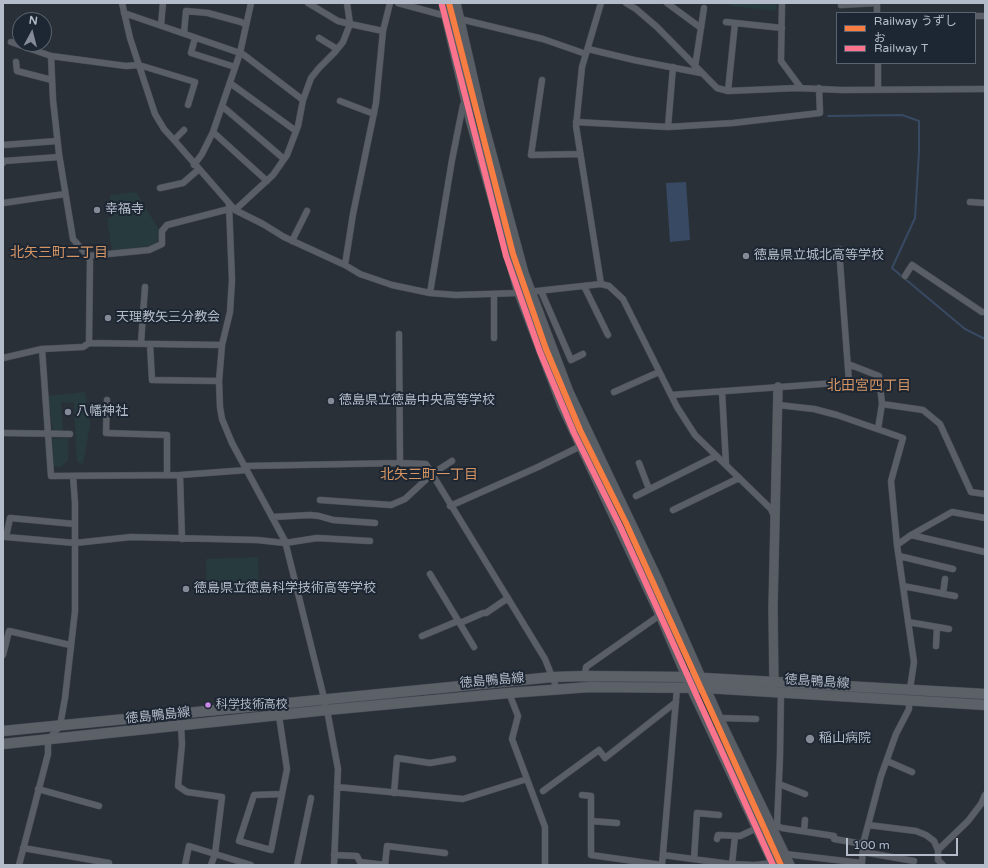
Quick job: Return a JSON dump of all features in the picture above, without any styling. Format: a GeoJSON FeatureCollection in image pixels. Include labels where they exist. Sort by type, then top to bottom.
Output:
{"type":"FeatureCollection","features":[{"type":"Feature","properties":{"kind":"main road","name":"徳島鴨島線"},"geometry":{"type":"LineString","coordinates":[[3,731],[553,677],[585,676],[701,678],[776,689],[909,701],[985,705]]}},
{"type":"Feature","properties":{"kind":"main road","name":"徳島鴨島線"},"geometry":{"type":"LineString","coordinates":[[3,744],[327,710],[590,687],[910,689],[985,694]]}},
{"type":"Feature","properties":{"kind":"street"},"geometry":{"type":"LineString","coordinates":[[122,3],[154,114],[164,129],[231,208],[292,241],[345,265],[360,274],[392,285],[456,295],[519,294],[541,290],[601,284],[609,286],[623,300],[671,395],[695,435],[726,464],[762,502],[771,509],[775,520]]}},
{"type":"Feature","properties":{"kind":"street"},"geometry":{"type":"LineString","coordinates":[[161,25],[163,3]]}},
{"type":"Feature","properties":{"kind":"street"},"geometry":{"type":"LineString","coordinates":[[160,188],[183,183],[196,167],[212,132],[240,53],[251,3]]}},
{"type":"Feature","properties":{"kind":"street"},"geometry":{"type":"LineString","coordinates":[[308,3],[338,21],[383,31]]}},
{"type":"Feature","properties":{"kind":"street"},"geometry":{"type":"LineString","coordinates":[[88,256],[149,250],[162,244],[162,231],[167,225],[231,208],[273,176],[284,159],[296,131],[302,100],[311,78],[343,42],[350,24],[347,3]]}},
{"type":"Feature","properties":{"kind":"street"},"geometry":{"type":"LineString","coordinates":[[345,265],[353,214],[376,103],[383,31],[390,3]]}},
{"type":"Feature","properties":{"kind":"street"},"geometry":{"type":"LineString","coordinates":[[398,3],[446,16]]}},
{"type":"Feature","properties":{"kind":"street"},"geometry":{"type":"LineString","coordinates":[[443,3],[466,101],[519,294],[562,406],[660,615],[691,688],[774,864],[732,864],[662,855]]}},
{"type":"Feature","properties":{"kind":"street"},"geometry":{"type":"LineString","coordinates":[[456,3],[483,121],[524,273],[569,392],[659,582],[719,718],[775,827],[790,865]]}},
{"type":"Feature","properties":{"kind":"street"},"geometry":{"type":"LineString","coordinates":[[601,3],[582,67],[576,122],[601,284]]}},
{"type":"Feature","properties":{"kind":"street"},"geometry":{"type":"LineString","coordinates":[[626,3],[657,28],[717,88],[728,91],[801,88],[842,90],[985,89]]}},
{"type":"Feature","properties":{"kind":"street"},"geometry":{"type":"LineString","coordinates":[[636,10],[640,3]]}},
{"type":"Feature","properties":{"kind":"street"},"geometry":{"type":"LineString","coordinates":[[667,3],[701,28]]}},
{"type":"Feature","properties":{"kind":"street"},"geometry":{"type":"LineString","coordinates":[[782,3],[781,61],[801,88]]}},
{"type":"Feature","properties":{"kind":"street"},"geometry":{"type":"LineString","coordinates":[[841,4],[877,3]]}},
{"type":"Feature","properties":{"kind":"street"},"geometry":{"type":"LineString","coordinates":[[695,67],[704,8]]}},
{"type":"Feature","properties":{"kind":"street"},"geometry":{"type":"LineString","coordinates":[[184,33],[186,11],[208,13],[241,22],[246,25]]}},
{"type":"Feature","properties":{"kind":"street"},"geometry":{"type":"LineString","coordinates":[[124,13],[240,53],[302,100]]}},
{"type":"Feature","properties":{"kind":"street"},"geometry":{"type":"LineString","coordinates":[[460,19],[587,51],[701,73]]}},
{"type":"Feature","properties":{"kind":"street"},"geometry":{"type":"LineString","coordinates":[[726,22],[782,28]]}},
{"type":"Feature","properties":{"kind":"street"},"geometry":{"type":"LineString","coordinates":[[728,91],[735,23]]}},
{"type":"Feature","properties":{"kind":"street"},"geometry":{"type":"LineString","coordinates":[[195,38],[191,53],[235,67]]}},
{"type":"Feature","properties":{"kind":"street"},"geometry":{"type":"LineString","coordinates":[[319,38],[337,49]]}},
{"type":"Feature","properties":{"kind":"street"},"geometry":{"type":"LineString","coordinates":[[10,42],[51,56],[126,66],[139,65],[195,82],[188,104]]}},
{"type":"Feature","properties":{"kind":"street"},"geometry":{"type":"LineString","coordinates":[[51,56],[57,141],[73,240],[88,256],[90,261],[89,343]]}},
{"type":"Feature","properties":{"kind":"street"},"geometry":{"type":"LineString","coordinates":[[16,62],[17,71],[52,80]]}},
{"type":"Feature","properties":{"kind":"street"},"geometry":{"type":"LineString","coordinates":[[878,64],[878,89]]}},
{"type":"Feature","properties":{"kind":"street"},"geometry":{"type":"LineString","coordinates":[[668,127],[673,67]]}},
{"type":"Feature","properties":{"kind":"street"},"geometry":{"type":"LineString","coordinates":[[542,80],[531,155],[580,154]]}},
{"type":"Feature","properties":{"kind":"street"},"geometry":{"type":"LineString","coordinates":[[230,82],[296,131]]}},
{"type":"Feature","properties":{"kind":"street"},"geometry":{"type":"LineString","coordinates":[[576,122],[668,127],[733,123],[820,114],[819,88]]}},
{"type":"Feature","properties":{"kind":"street"},"geometry":{"type":"LineString","coordinates":[[340,101],[374,114]]}},
{"type":"Feature","properties":{"kind":"street"},"geometry":{"type":"LineString","coordinates":[[430,292],[452,160],[463,105],[466,101]]}},
{"type":"Feature","properties":{"kind":"street"},"geometry":{"type":"LineString","coordinates":[[222,106],[284,159]]}},
{"type":"Feature","properties":{"kind":"street"},"geometry":{"type":"LineString","coordinates":[[174,140],[184,130]]}},
{"type":"Feature","properties":{"kind":"street"},"geometry":{"type":"LineString","coordinates":[[212,132],[267,181]]}},
{"type":"Feature","properties":{"kind":"street"},"geometry":{"type":"LineString","coordinates":[[3,145],[57,141]]}},
{"type":"Feature","properties":{"kind":"street"},"geometry":{"type":"LineString","coordinates":[[3,163],[4,161],[59,157]]}},
{"type":"Feature","properties":{"kind":"street"},"geometry":{"type":"LineString","coordinates":[[3,203],[65,194]]}},
{"type":"Feature","properties":{"kind":"street"},"geometry":{"type":"LineString","coordinates":[[970,202],[985,203]]}},
{"type":"Feature","properties":{"kind":"street"},"geometry":{"type":"LineString","coordinates":[[231,208],[232,280],[230,312],[222,345],[219,381],[222,419],[232,443],[285,543],[327,710],[338,769],[334,865]]}},
{"type":"Feature","properties":{"kind":"street"},"geometry":{"type":"LineString","coordinates":[[292,241],[307,211]]}},
{"type":"Feature","properties":{"kind":"street"},"geometry":{"type":"LineString","coordinates":[[671,395],[849,382],[839,249]]}},
{"type":"Feature","properties":{"kind":"street"},"geometry":{"type":"LineString","coordinates":[[905,276],[912,265],[982,312],[985,312]]}},
{"type":"Feature","properties":{"kind":"street"},"geometry":{"type":"LineString","coordinates":[[584,286],[608,335]]}},
{"type":"Feature","properties":{"kind":"street"},"geometry":{"type":"LineString","coordinates":[[141,343],[145,287]]}},
{"type":"Feature","properties":{"kind":"street"},"geometry":{"type":"LineString","coordinates":[[541,290],[571,360],[583,354]]}},
{"type":"Feature","properties":{"kind":"street"},"geometry":{"type":"LineString","coordinates":[[494,294],[494,338]]}},
{"type":"Feature","properties":{"kind":"street"},"geometry":{"type":"LineString","coordinates":[[399,334],[400,463]]}},
{"type":"Feature","properties":{"kind":"street"},"geometry":{"type":"LineString","coordinates":[[3,358],[42,349],[83,347],[89,343],[222,345]]}},
{"type":"Feature","properties":{"kind":"street"},"geometry":{"type":"LineString","coordinates":[[150,344],[152,380],[219,381]]}},
{"type":"Feature","properties":{"kind":"street"},"geometry":{"type":"LineString","coordinates":[[42,349],[51,476],[180,475],[246,468],[400,463],[426,464],[450,506],[545,659],[557,689]]}},
{"type":"Feature","properties":{"kind":"street"},"geometry":{"type":"LineString","coordinates":[[848,364],[879,376],[882,404],[878,429]]}},
{"type":"Feature","properties":{"kind":"street"},"geometry":{"type":"LineString","coordinates":[[614,392],[659,372]]}},
{"type":"Feature","properties":{"kind":"street"},"geometry":{"type":"LineString","coordinates":[[775,827],[779,784],[773,608],[778,387]]}},
{"type":"Feature","properties":{"kind":"street"},"geometry":{"type":"LineString","coordinates":[[722,391],[726,464]]}},
{"type":"Feature","properties":{"kind":"street"},"geometry":{"type":"LineString","coordinates":[[107,400],[106,433],[167,435],[167,475]]}},
{"type":"Feature","properties":{"kind":"street"},"geometry":{"type":"LineString","coordinates":[[882,404],[924,410],[940,424],[971,492],[985,494]]}},
{"type":"Feature","properties":{"kind":"street"},"geometry":{"type":"LineString","coordinates":[[778,405],[814,409],[903,438],[891,481],[897,545],[914,662],[910,689]]}},
{"type":"Feature","properties":{"kind":"street"},"geometry":{"type":"LineString","coordinates":[[3,433],[70,434]]}},
{"type":"Feature","properties":{"kind":"street"},"geometry":{"type":"LineString","coordinates":[[450,506],[525,473],[581,446]]}},
{"type":"Feature","properties":{"kind":"street"},"geometry":{"type":"LineString","coordinates":[[636,496],[716,456]]}},
{"type":"Feature","properties":{"kind":"street"},"geometry":{"type":"LineString","coordinates":[[320,500],[391,505],[405,499],[432,474],[452,461]]}},
{"type":"Feature","properties":{"kind":"street"},"geometry":{"type":"LineString","coordinates":[[639,463],[649,489]]}},
{"type":"Feature","properties":{"kind":"street"},"geometry":{"type":"LineString","coordinates":[[180,475],[182,539]]}},
{"type":"Feature","properties":{"kind":"street"},"geometry":{"type":"LineString","coordinates":[[19,865],[48,754],[48,740],[60,726],[65,698],[75,611],[74,476]]}},
{"type":"Feature","properties":{"kind":"street"},"geometry":{"type":"LineString","coordinates":[[673,510],[739,478]]}},
{"type":"Feature","properties":{"kind":"street"},"geometry":{"type":"LineString","coordinates":[[897,545],[911,535],[952,512],[985,518]]}},
{"type":"Feature","properties":{"kind":"street"},"geometry":{"type":"LineString","coordinates":[[272,517],[310,515],[333,520],[375,522]]}},
{"type":"Feature","properties":{"kind":"street"},"geometry":{"type":"LineString","coordinates":[[75,524],[10,518],[6,537],[75,543],[131,537],[257,540],[285,543],[317,538],[370,541]]}},
{"type":"Feature","properties":{"kind":"street"},"geometry":{"type":"LineString","coordinates":[[911,535],[985,552]]}},
{"type":"Feature","properties":{"kind":"street"},"geometry":{"type":"LineString","coordinates":[[899,556],[953,569]]}},
{"type":"Feature","properties":{"kind":"street"},"geometry":{"type":"LineString","coordinates":[[430,574],[474,647]]}},
{"type":"Feature","properties":{"kind":"street"},"geometry":{"type":"LineString","coordinates":[[943,594],[945,580]]}},
{"type":"Feature","properties":{"kind":"street"},"geometry":{"type":"LineString","coordinates":[[903,586],[955,596]]}},
{"type":"Feature","properties":{"kind":"street"},"geometry":{"type":"LineString","coordinates":[[422,636],[486,613],[508,598]]}},
{"type":"Feature","properties":{"kind":"street"},"geometry":{"type":"LineString","coordinates":[[585,676],[586,666],[660,615]]}},
{"type":"Feature","properties":{"kind":"street"},"geometry":{"type":"LineString","coordinates":[[908,622],[950,629]]}},
{"type":"Feature","properties":{"kind":"street"},"geometry":{"type":"LineString","coordinates":[[936,646],[938,627]]}},
{"type":"Feature","properties":{"kind":"street"},"geometry":{"type":"LineString","coordinates":[[3,654],[9,631],[70,645]]}},
{"type":"Feature","properties":{"kind":"street"},"geometry":{"type":"LineString","coordinates":[[582,795],[591,796],[591,855],[635,863],[662,865],[677,688]]}},
{"type":"Feature","properties":{"kind":"street"},"geometry":{"type":"LineString","coordinates":[[509,693],[518,716],[512,739],[545,827],[545,865]]}},
{"type":"Feature","properties":{"kind":"street"},"geometry":{"type":"LineString","coordinates":[[786,854],[862,864],[863,844],[868,825],[896,734],[909,709],[909,701]]}},
{"type":"Feature","properties":{"kind":"street"},"geometry":{"type":"LineString","coordinates":[[543,791],[599,750],[605,758],[676,702]]}},
{"type":"Feature","properties":{"kind":"street"},"geometry":{"type":"LineString","coordinates":[[279,716],[287,769],[271,850],[239,841],[254,795],[282,794]]}},
{"type":"Feature","properties":{"kind":"street"},"geometry":{"type":"LineString","coordinates":[[719,718],[756,719]]}},
{"type":"Feature","properties":{"kind":"street"},"geometry":{"type":"LineString","coordinates":[[181,726],[182,744],[178,786],[187,792],[222,797],[215,854],[212,865]]}},
{"type":"Feature","properties":{"kind":"street"},"geometry":{"type":"LineString","coordinates":[[394,793],[397,758],[430,764],[453,759]]}},
{"type":"Feature","properties":{"kind":"street"},"geometry":{"type":"LineString","coordinates":[[887,761],[912,772]]}},
{"type":"Feature","properties":{"kind":"street"},"geometry":{"type":"LineString","coordinates":[[337,787],[463,799],[527,779]]}},
{"type":"Feature","properties":{"kind":"street"},"geometry":{"type":"LineString","coordinates":[[779,784],[806,794]]}},
{"type":"Feature","properties":{"kind":"street"},"geometry":{"type":"LineString","coordinates":[[38,789],[99,806]]}},
{"type":"Feature","properties":{"kind":"street"},"geometry":{"type":"LineString","coordinates":[[938,850],[968,821],[981,804],[985,795]]}},
{"type":"Feature","properties":{"kind":"street"},"geometry":{"type":"LineString","coordinates":[[297,865],[311,798]]}},
{"type":"Feature","properties":{"kind":"street"},"geometry":{"type":"LineString","coordinates":[[694,859],[697,812],[719,815]]}},
{"type":"Feature","properties":{"kind":"street"},"geometry":{"type":"LineString","coordinates":[[804,831],[805,820]]}},
{"type":"Feature","properties":{"kind":"street"},"geometry":{"type":"LineString","coordinates":[[591,822],[617,824]]}},
{"type":"Feature","properties":{"kind":"street"},"geometry":{"type":"LineString","coordinates":[[868,825],[916,831],[926,835],[934,841],[938,850],[938,860],[943,865]]}},
{"type":"Feature","properties":{"kind":"street"},"geometry":{"type":"LineString","coordinates":[[775,827],[834,836],[834,839],[863,844]]}},
{"type":"Feature","properties":{"kind":"street"},"geometry":{"type":"LineString","coordinates":[[717,839],[718,835],[740,836],[757,828]]}},
{"type":"Feature","properties":{"kind":"street"},"geometry":{"type":"LineString","coordinates":[[732,864],[735,836]]}},
{"type":"Feature","properties":{"kind":"street"},"geometry":{"type":"LineString","coordinates":[[185,865],[189,846],[251,865]]}},
{"type":"Feature","properties":{"kind":"street"},"geometry":{"type":"LineString","coordinates":[[334,855],[357,856],[360,862],[385,865],[387,846],[445,852]]}},
{"type":"Feature","properties":{"kind":"street"},"geometry":{"type":"LineString","coordinates":[[23,848],[109,863],[109,865]]}},
{"type":"Feature","properties":{"kind":"street"},"geometry":{"type":"LineString","coordinates":[[863,852],[914,861]]}},
{"type":"Feature","properties":{"kind":"green space"},"geometry":{"type":"Polygon","coordinates":[[[727,3],[777,3],[776,11],[732,6],[727,3]]]}},
{"type":"Feature","properties":{"kind":"green space"},"geometry":{"type":"Polygon","coordinates":[[[136,192],[160,231],[159,239],[155,245],[112,251],[107,218],[113,217],[110,195],[136,192]]]}},
{"type":"Feature","properties":{"kind":"green space"},"geometry":{"type":"Polygon","coordinates":[[[85,392],[90,425],[83,464],[77,462],[74,403],[61,402],[63,431],[53,431],[48,396],[85,392]]]}},
{"type":"Feature","properties":{"kind":"green space"},"geometry":{"type":"Polygon","coordinates":[[[68,438],[68,460],[61,467],[53,466],[52,439],[68,438]]]}},
{"type":"Feature","properties":{"kind":"green space"},"geometry":{"type":"Polygon","coordinates":[[[258,557],[259,590],[207,591],[206,559],[258,557]]]}},
{"type":"Feature","properties":{"kind":"water"},"geometry":{"type":"Polygon","coordinates":[[[686,182],[690,240],[670,242],[666,183],[686,182]]]}},
{"type":"Feature","properties":{"kind":"waterway"},"geometry":{"type":"LineString","coordinates":[[828,116],[902,115],[919,121],[919,152],[915,218],[892,268],[965,329],[985,339]]}},
{"type":"Feature","properties":{"kind":"rail line","name":"うずしお"},"geometry":{"type":"LineString","coordinates":[[449,3],[513,254],[546,349],[580,430],[626,523],[781,865]]}},
{"type":"Feature","properties":{"kind":"rail line","name":"T"},"geometry":{"type":"LineString","coordinates":[[442,5],[506,256],[540,352],[574,433],[620,526],[773,865]]}},
{"type":"Feature","properties":{"kind":"place","name":"幸福寺"},"geometry":{"type":"Point","coordinates":[97,210]}},
{"type":"Feature","properties":{"kind":"place","name":"徳島県立城北高等学校"},"geometry":{"type":"Point","coordinates":[746,256]}},
{"type":"Feature","properties":{"kind":"place","name":"天理教矢三分教会"},"geometry":{"type":"Point","coordinates":[108,318]}},
{"type":"Feature","properties":{"kind":"place","name":"徳島県立徳島中央高等学校"},"geometry":{"type":"Point","coordinates":[331,401]}},
{"type":"Feature","properties":{"kind":"place","name":"八幡神社"},"geometry":{"type":"Point","coordinates":[68,412]}},
{"type":"Feature","properties":{"kind":"place","name":"徳島県立徳島科学技術高等学校"},"geometry":{"type":"Point","coordinates":[186,589]}},
{"type":"Feature","properties":{"kind":"place","name":"科学技術高校"},"geometry":{"type":"Point","coordinates":[208,705]}},
{"type":"Feature","properties":{"kind":"place","name":"稲山病院"},"geometry":{"type":"Point","coordinates":[810,739]}},
{"type":"Feature","properties":{"kind":"district","name":"北矢三町二丁目"},"geometry":{"type":"Point","coordinates":[59,253]}},
{"type":"Feature","properties":{"kind":"district","name":"北田宮四丁目"},"geometry":{"type":"Point","coordinates":[869,386]}},
{"type":"Feature","properties":{"kind":"district","name":"北矢三町一丁目"},"geometry":{"type":"Point","coordinates":[429,475]}}]}
